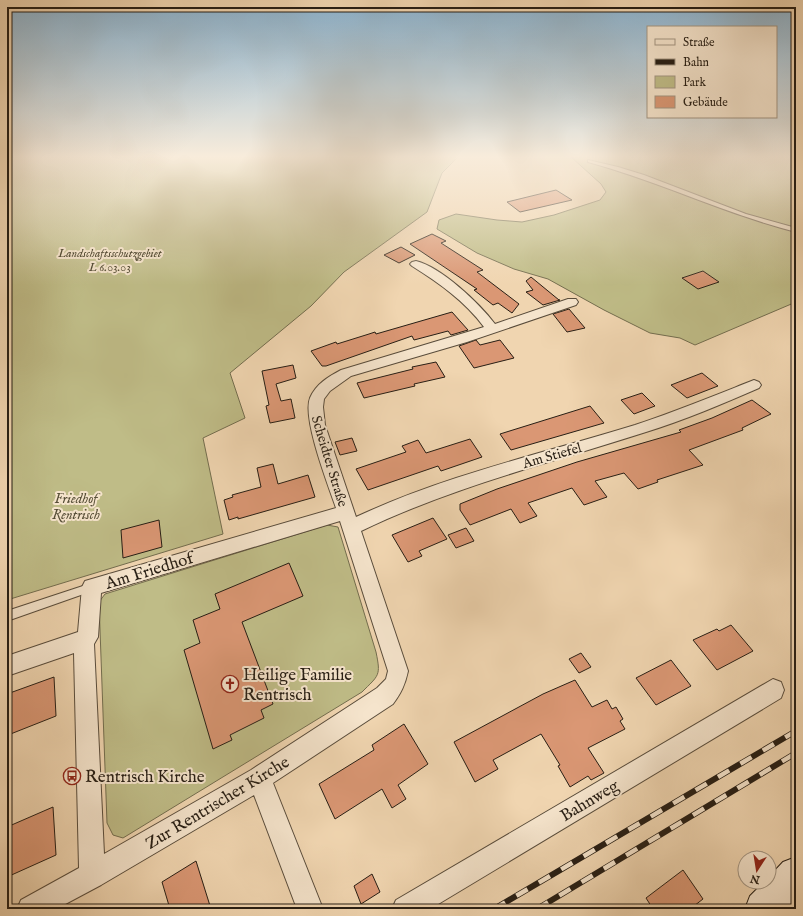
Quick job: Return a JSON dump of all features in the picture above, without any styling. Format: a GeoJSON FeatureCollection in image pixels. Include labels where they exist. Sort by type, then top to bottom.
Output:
{"type":"FeatureCollection","features":[{"type":"Feature","properties":{"kind":"main road"},"geometry":{"type":"LineString","coordinates":[[763,909],[796,875]]}},
{"type":"Feature","properties":{"kind":"street"},"geometry":{"type":"LineString","coordinates":[[416,264],[459,292],[480,312],[492,329]]}},
{"type":"Feature","properties":{"kind":"street","name":"Scheidter Straße"},"geometry":{"type":"LineString","coordinates":[[395,684],[398,671],[314,413],[315,402],[325,387],[334,379],[346,373],[492,329],[572,302]]}},
{"type":"Feature","properties":{"kind":"street","name":"Am Stiefel"},"geometry":{"type":"LineString","coordinates":[[348,520],[382,512],[473,478],[627,433],[754,385]]}},
{"type":"Feature","properties":{"kind":"street","name":"Am Friedhof"},"geometry":{"type":"LineString","coordinates":[[92,876],[84,640],[88,637],[92,587],[348,520]]}},
{"type":"Feature","properties":{"kind":"street"},"geometry":{"type":"LineString","coordinates":[[7,666],[84,640]]}},
{"type":"Feature","properties":{"kind":"street","name":"Zur Rentrischer Kirche"},"geometry":{"type":"LineString","coordinates":[[30,909],[92,876],[259,778],[385,696],[395,684]]}},
{"type":"Feature","properties":{"kind":"street","name":"Bahnweg"},"geometry":{"type":"LineString","coordinates":[[405,909],[773,690]]}},
{"type":"Feature","properties":{"kind":"street"},"geometry":{"type":"LineString","coordinates":[[259,778],[310,909]]}},
{"type":"Feature","properties":{"kind":"lane"},"geometry":{"type":"LineString","coordinates":[[701,200],[778,226],[796,230]]}},
{"type":"Feature","properties":{"kind":"lane"},"geometry":{"type":"LineString","coordinates":[[7,616],[92,587]]}},
{"type":"Feature","properties":{"kind":"green space","name":"Landschaftsschutzgebiet L 6.03.03"},"geometry":{"type":"Polygon","coordinates":[[[7,200],[432,200],[427,212],[344,272],[311,306],[230,373],[245,418],[203,438],[223,534],[7,600],[7,200]]]}},
{"type":"Feature","properties":{"kind":"green space"},"geometry":{"type":"Polygon","coordinates":[[[600,200],[796,200],[796,302],[695,345],[680,338],[650,333],[548,279],[514,269],[477,253],[437,229],[439,220],[456,214],[522,222],[554,215],[600,200]]]}},
{"type":"Feature","properties":{"kind":"green space"},"geometry":{"type":"Polygon","coordinates":[[[327,525],[338,527],[376,652],[378,671],[375,678],[362,692],[123,838],[113,835],[107,823],[99,602],[105,594],[327,525]]]}},
{"type":"Feature","properties":{"kind":"building"},"geometry":{"type":"Polygon","coordinates":[[[516,200],[572,200],[520,212],[507,202],[516,200]]]}},
{"type":"Feature","properties":{"kind":"building"},"geometry":{"type":"Polygon","coordinates":[[[432,234],[446,241],[441,243],[483,270],[477,272],[519,304],[512,313],[498,303],[493,305],[474,290],[477,289],[410,244],[432,234]]]}},
{"type":"Feature","properties":{"kind":"building"},"geometry":{"type":"Polygon","coordinates":[[[401,247],[415,255],[399,263],[384,255],[401,247]]]}},
{"type":"Feature","properties":{"kind":"building"},"geometry":{"type":"Polygon","coordinates":[[[703,271],[719,282],[698,289],[682,278],[703,271]]]}},
{"type":"Feature","properties":{"kind":"building"},"geometry":{"type":"Polygon","coordinates":[[[531,277],[560,300],[543,305],[526,292],[533,290],[526,281],[531,277]]]}},
{"type":"Feature","properties":{"kind":"building"},"geometry":{"type":"Polygon","coordinates":[[[569,309],[585,328],[567,332],[553,314],[569,309]]]}},
{"type":"Feature","properties":{"kind":"building"},"geometry":{"type":"Polygon","coordinates":[[[452,312],[468,330],[451,335],[448,331],[414,340],[412,336],[326,366],[322,366],[311,351],[336,342],[337,344],[375,332],[376,334],[452,312]]]}},
{"type":"Feature","properties":{"kind":"building"},"geometry":{"type":"Polygon","coordinates":[[[476,340],[480,345],[500,340],[514,358],[474,368],[459,346],[476,340]]]}},
{"type":"Feature","properties":{"kind":"building"},"geometry":{"type":"Polygon","coordinates":[[[436,362],[445,377],[414,384],[415,386],[364,398],[357,383],[413,369],[412,367],[436,362]]]}},
{"type":"Feature","properties":{"kind":"building"},"geometry":{"type":"Polygon","coordinates":[[[293,365],[296,378],[276,384],[281,401],[291,399],[295,418],[270,423],[266,406],[269,405],[262,371],[293,365]]]}},
{"type":"Feature","properties":{"kind":"building"},"geometry":{"type":"Polygon","coordinates":[[[702,373],[718,386],[687,398],[671,385],[702,373]]]}},
{"type":"Feature","properties":{"kind":"building"},"geometry":{"type":"Polygon","coordinates":[[[642,393],[655,406],[634,414],[621,400],[642,393]]]}},
{"type":"Feature","properties":{"kind":"building"},"geometry":{"type":"Polygon","coordinates":[[[752,400],[771,414],[742,428],[743,430],[689,450],[703,465],[657,480],[658,482],[638,489],[624,473],[595,481],[607,497],[584,505],[572,488],[528,503],[537,516],[520,523],[511,509],[470,525],[460,510],[460,504],[497,489],[577,462],[681,432],[679,430],[712,418],[752,400]]]}},
{"type":"Feature","properties":{"kind":"building"},"geometry":{"type":"Polygon","coordinates":[[[590,406],[604,423],[511,450],[500,434],[590,406]]]}},
{"type":"Feature","properties":{"kind":"building"},"geometry":{"type":"Polygon","coordinates":[[[352,438],[357,451],[340,455],[335,442],[352,438]]]}},
{"type":"Feature","properties":{"kind":"building"},"geometry":{"type":"Polygon","coordinates":[[[470,439],[482,457],[441,471],[438,466],[368,490],[356,469],[406,452],[402,446],[418,440],[426,453],[470,439]]]}},
{"type":"Feature","properties":{"kind":"building"},"geometry":{"type":"Polygon","coordinates":[[[273,464],[278,484],[308,475],[315,497],[238,519],[238,517],[229,520],[224,500],[233,497],[232,495],[261,487],[257,468],[273,464]]]}},
{"type":"Feature","properties":{"kind":"building"},"geometry":{"type":"Polygon","coordinates":[[[433,518],[447,539],[419,551],[422,556],[408,562],[392,535],[433,518]]]}},
{"type":"Feature","properties":{"kind":"building"},"geometry":{"type":"Polygon","coordinates":[[[159,520],[162,547],[123,558],[121,530],[159,520]]]}},
{"type":"Feature","properties":{"kind":"building"},"geometry":{"type":"Polygon","coordinates":[[[466,528],[474,541],[456,548],[448,535],[466,528]]]}},
{"type":"Feature","properties":{"kind":"building","name":"Heilige Familie Rentrisch"},"geometry":{"type":"Polygon","coordinates":[[[289,563],[303,596],[242,622],[273,704],[261,710],[264,718],[230,735],[232,740],[213,749],[184,650],[200,643],[193,620],[220,609],[215,594],[289,563]]]}},
{"type":"Feature","properties":{"kind":"building"},"geometry":{"type":"Polygon","coordinates":[[[731,625],[753,651],[717,670],[693,640],[717,629],[719,631],[731,625]]]}},
{"type":"Feature","properties":{"kind":"building"},"geometry":{"type":"Polygon","coordinates":[[[581,653],[591,667],[579,673],[569,659],[581,653]]]}},
{"type":"Feature","properties":{"kind":"building"},"geometry":{"type":"Polygon","coordinates":[[[671,660],[691,686],[656,705],[636,678],[671,660]]]}},
{"type":"Feature","properties":{"kind":"building"},"geometry":{"type":"Polygon","coordinates":[[[54,677],[56,716],[8,735],[7,694],[54,677]]]}},
{"type":"Feature","properties":{"kind":"building"},"geometry":{"type":"Polygon","coordinates":[[[575,680],[592,707],[607,700],[612,709],[616,707],[623,719],[620,721],[625,729],[588,748],[604,773],[591,780],[588,776],[570,787],[558,766],[560,765],[541,734],[493,760],[498,769],[475,782],[454,742],[543,694],[575,680]]]}},
{"type":"Feature","properties":{"kind":"building"},"geometry":{"type":"Polygon","coordinates":[[[404,724],[428,764],[398,785],[406,799],[392,808],[382,789],[335,819],[319,784],[374,750],[372,745],[404,724]]]}},
{"type":"Feature","properties":{"kind":"building"},"geometry":{"type":"Polygon","coordinates":[[[53,807],[56,855],[7,877],[7,827],[53,807]]]}},
{"type":"Feature","properties":{"kind":"building"},"geometry":{"type":"Polygon","coordinates":[[[196,861],[211,909],[170,909],[162,882],[196,861]]]}},
{"type":"Feature","properties":{"kind":"building"},"geometry":{"type":"Polygon","coordinates":[[[683,870],[703,899],[690,909],[653,909],[646,898],[683,870]]]}},
{"type":"Feature","properties":{"kind":"building"},"geometry":{"type":"Polygon","coordinates":[[[372,874],[380,892],[361,904],[354,886],[372,874]]]}},
{"type":"Feature","properties":{"kind":"railway"},"geometry":{"type":"LineString","coordinates":[[494,909],[796,731]]}},
{"type":"Feature","properties":{"kind":"railway"},"geometry":{"type":"LineString","coordinates":[[537,909],[796,753]]}},
{"type":"Feature","properties":{"kind":"place","name":"Heilige Familie Rentrisch"},"geometry":{"type":"Point","coordinates":[230,684]}},
{"type":"Feature","properties":{"kind":"place","name":"Rentrisch Kirche"},"geometry":{"type":"Point","coordinates":[72,776]}},
{"type":"Feature","properties":{"kind":"park label","name":"Friedhof Rentrisch"},"geometry":{"type":"Point","coordinates":[76,506]}}]}
